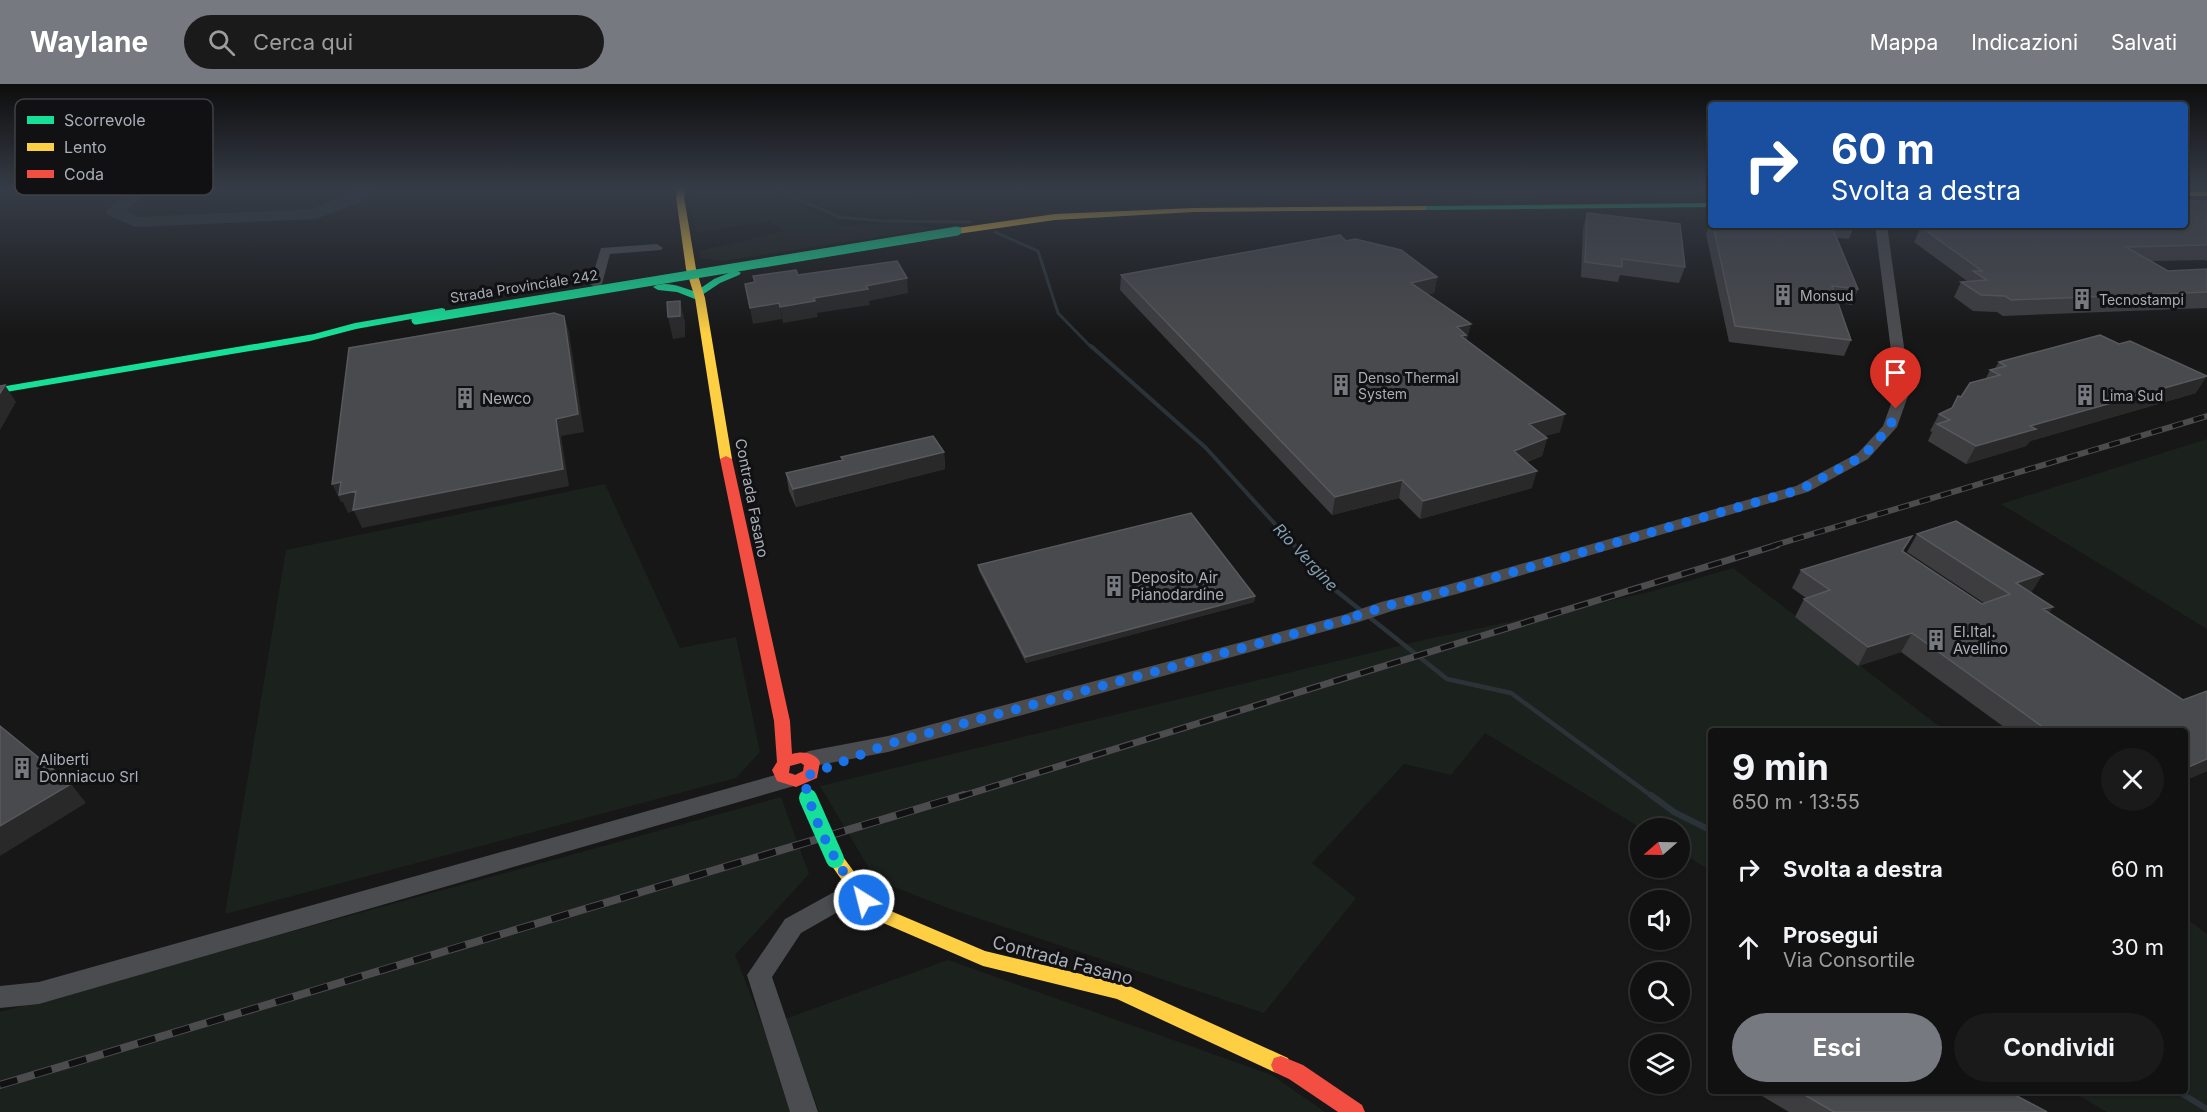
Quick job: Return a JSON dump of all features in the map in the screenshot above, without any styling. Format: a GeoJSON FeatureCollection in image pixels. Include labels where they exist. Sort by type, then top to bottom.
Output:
{"type":"FeatureCollection","features":[{"type":"Feature","properties":{"kind":"street","name":"Contrada Fasano"},"geometry":{"type":"LineString","coordinates":[[687,238],[729,469],[782,721],[796,770],[808,798],[835,859],[856,890],[873,911],[983,958],[1120,991],[1296,1072],[1355,1112]]}},
{"type":"Feature","properties":{"kind":"street"},"geometry":{"type":"LineString","coordinates":[[695,280],[718,265],[886,238]]}},
{"type":"Feature","properties":{"kind":"street","name":"Strada Provinciale 242"},"geometry":{"type":"LineString","coordinates":[[310,338],[915,238]]}},
{"type":"Feature","properties":{"kind":"street"},"geometry":{"type":"LineString","coordinates":[[0,390],[310,338],[363,333],[658,287],[944,238]]}},
{"type":"Feature","properties":{"kind":"street"},"geometry":{"type":"LineString","coordinates":[[0,997],[39,993],[714,800],[796,770],[1353,618],[1350,618],[1802,489],[1863,456],[1890,427],[1903,390],[1883,238]]}},
{"type":"Feature","properties":{"kind":"street"},"geometry":{"type":"LineString","coordinates":[[597,284],[605,250],[657,248]]}},
{"type":"Feature","properties":{"kind":"street"},"geometry":{"type":"LineString","coordinates":[[310,338],[355,326],[664,273],[678,267],[695,280]]}},
{"type":"Feature","properties":{"kind":"street"},"geometry":{"type":"LineString","coordinates":[[804,1112],[759,975],[793,926],[856,890]]}},
{"type":"Feature","properties":{"kind":"shaded area"},"geometry":{"type":"Polygon","coordinates":[[[754,238],[871,238],[723,261],[701,258],[699,251],[754,238]]]}},
{"type":"Feature","properties":{"kind":"shaded area"},"geometry":{"type":"Polygon","coordinates":[[[2207,439],[2207,629],[2001,504],[2207,439]]]}},
{"type":"Feature","properties":{"kind":"shaded area"},"geometry":{"type":"Polygon","coordinates":[[[605,484],[680,648],[736,637],[760,752],[736,778],[225,914],[286,550],[605,484]]]}},
{"type":"Feature","properties":{"kind":"shaded area"},"geometry":{"type":"Polygon","coordinates":[[[1733,568],[1941,728],[1708,728],[1708,869],[1690,858],[1690,818],[1630,818],[1630,821],[1485,733],[1451,775],[1404,764],[1312,863],[1356,898],[1264,1013],[953,910],[876,880],[820,786],[1428,639],[1650,592],[1733,568]]]}},
{"type":"Feature","properties":{"kind":"shaded area"},"geometry":{"type":"Polygon","coordinates":[[[781,797],[809,874],[735,955],[766,1034],[790,1112],[0,1112],[0,1012],[781,797]]]}},
{"type":"Feature","properties":{"kind":"shaded area"},"geometry":{"type":"Polygon","coordinates":[[[2188,920],[2207,934],[2207,1112],[2107,1112],[2076,1094],[2188,1094],[2188,920]]]}},
{"type":"Feature","properties":{"kind":"shaded area"},"geometry":{"type":"Polygon","coordinates":[[[948,960],[1272,1075],[1325,1112],[819,1112],[785,1019],[948,960]]]}},
{"type":"Feature","properties":{"kind":"building","name":"Denso Thermal System"},"geometry":{"type":"Polygon","coordinates":[[[1324,238],[1343,238],[1346,241],[1355,239],[1401,250],[1437,277],[1411,283],[1471,324],[1457,327],[1466,335],[1461,336],[1565,414],[1529,424],[1547,438],[1514,451],[1537,471],[1423,501],[1402,480],[1335,497],[1121,275],[1324,238]]]}},
{"type":"Feature","properties":{"kind":"building"},"geometry":{"type":"Polygon","coordinates":[[[1586,238],[1682,238],[1685,267],[1622,259],[1622,267],[1585,262],[1586,238]]]}},
{"type":"Feature","properties":{"kind":"building","name":"Monsud"},"geometry":{"type":"Polygon","coordinates":[[[1716,238],[1836,238],[1858,289],[1832,286],[1851,340],[1735,326],[1716,238]]]}},
{"type":"Feature","properties":{"kind":"building"},"geometry":{"type":"Polygon","coordinates":[[[1936,238],[2207,238],[2207,245],[2126,247],[2168,271],[2207,269],[2207,292],[2011,300],[2005,296],[1981,295],[1961,282],[1987,280],[1973,271],[1982,271],[1936,238]]]}},
{"type":"Feature","properties":{"kind":"building"},"geometry":{"type":"Polygon","coordinates":[[[897,261],[907,278],[866,286],[868,289],[814,298],[815,301],[780,307],[779,303],[750,308],[745,284],[755,282],[753,276],[796,270],[798,275],[897,261]]]}},
{"type":"Feature","properties":{"kind":"building"},"geometry":{"type":"Polygon","coordinates":[[[680,301],[680,316],[668,317],[667,302],[680,301]]]}},
{"type":"Feature","properties":{"kind":"building","name":"Newco"},"geometry":{"type":"Polygon","coordinates":[[[554,313],[564,316],[578,414],[556,419],[563,469],[353,510],[356,491],[339,495],[341,482],[332,484],[349,348],[554,313]]]}},
{"type":"Feature","properties":{"kind":"building"},"geometry":{"type":"Polygon","coordinates":[[[2100,335],[2119,344],[2130,341],[2207,376],[2030,426],[2036,429],[1976,446],[1937,424],[1950,420],[1939,414],[1952,408],[1958,396],[1961,397],[1970,383],[2000,375],[1990,370],[2006,366],[1999,362],[2100,335]]]}},
{"type":"Feature","properties":{"kind":"building"},"geometry":{"type":"Polygon","coordinates":[[[933,436],[944,452],[793,489],[786,473],[843,460],[841,457],[933,436]]]}},
{"type":"Feature","properties":{"kind":"building","name":"Deposito Air Pianodardine"},"geometry":{"type":"Polygon","coordinates":[[[1191,513],[1255,596],[1025,657],[978,565],[1191,513]]]}},
{"type":"Feature","properties":{"kind":"building","name":"El.Ital. Avellino"},"geometry":{"type":"Polygon","coordinates":[[[1956,521],[2043,574],[2016,583],[2053,607],[2043,609],[2183,700],[2207,691],[2207,759],[2188,767],[2188,728],[2044,728],[1912,633],[1868,647],[1804,599],[1830,590],[1801,570],[1912,536],[1902,551],[1982,604],[2010,594],[1917,534],[1956,521]]]}},
{"type":"Feature","properties":{"kind":"building"},"geometry":{"type":"Polygon","coordinates":[[[0,726],[71,784],[0,826],[0,726]]]}},
{"type":"Feature","properties":{"kind":"building"},"geometry":{"type":"Polygon","coordinates":[[[1803,1094],[2013,1094],[2047,1112],[1834,1112],[1803,1094]]]}},
{"type":"Feature","properties":{"kind":"waterway","name":"Rio Vergine"},"geometry":{"type":"LineString","coordinates":[[1009,238],[1038,251],[1058,313],[1092,348]]}},
{"type":"Feature","properties":{"kind":"waterway","name":"Rio Vergine"},"geometry":{"type":"LineString","coordinates":[[1091,346],[1206,448],[1295,546]]}},
{"type":"Feature","properties":{"kind":"waterway","name":"Rio Vergine"},"geometry":{"type":"LineString","coordinates":[[1294,545],[1334,589],[1447,679],[1511,693],[1653,797]]}},
{"type":"Feature","properties":{"kind":"waterway","name":"Rio Vergine"},"geometry":{"type":"LineString","coordinates":[[1651,795],[1674,812],[1708,829]]}},
{"type":"Feature","properties":{"kind":"waterway","name":"Rio Vergine"},"geometry":{"type":"LineString","coordinates":[[2183,1094],[2207,1109]]}},
{"type":"Feature","properties":{"kind":"railway"},"geometry":{"type":"LineString","coordinates":[[1772,546],[2207,416]]}},
{"type":"Feature","properties":{"kind":"railway"},"geometry":{"type":"LineString","coordinates":[[959,797],[1777,545]]}},
{"type":"Feature","properties":{"kind":"railway"},"geometry":{"type":"LineString","coordinates":[[0,1085],[964,795]]}},
{"type":"Feature","properties":{"kind":"traffic: fast"},"geometry":{"type":"LineString","coordinates":[[416,320],[915,238]]}},
{"type":"Feature","properties":{"kind":"traffic: fast"},"geometry":{"type":"LineString","coordinates":[[699,293],[717,281],[736,273]]}},
{"type":"Feature","properties":{"kind":"traffic: fast"},"geometry":{"type":"LineString","coordinates":[[658,287],[679,289],[700,298]]}},
{"type":"Feature","properties":{"kind":"traffic: fast"},"geometry":{"type":"LineString","coordinates":[[310,338],[355,326],[442,311]]}},
{"type":"Feature","properties":{"kind":"traffic: fast"},"geometry":{"type":"LineString","coordinates":[[0,390],[325,335]]}},
{"type":"Feature","properties":{"kind":"traffic: fast"},"geometry":{"type":"LineString","coordinates":[[808,798],[835,859]]}},
{"type":"Feature","properties":{"kind":"traffic: slow"},"geometry":{"type":"LineString","coordinates":[[686,238],[691,269],[700,298],[726,459]]}},
{"type":"Feature","properties":{"kind":"traffic: slow"},"geometry":{"type":"LineString","coordinates":[[835,859],[873,911],[983,958],[1120,991],[1281,1065]]}},
{"type":"Feature","properties":{"kind":"traffic: jam"},"geometry":{"type":"LineString","coordinates":[[726,459],[782,721],[785,762]]}},
{"type":"Feature","properties":{"kind":"traffic: jam"},"geometry":{"type":"LineString","coordinates":[[802,757],[812,762],[811,774],[796,781],[783,777],[780,770],[785,762],[802,757]]}},
{"type":"Feature","properties":{"kind":"traffic: jam"},"geometry":{"type":"LineString","coordinates":[[1281,1065],[1296,1072],[1355,1112]]}},
{"type":"Feature","properties":{"kind":"place","name":"Monsud"},"geometry":{"type":"Point","coordinates":[1783,295]}},
{"type":"Feature","properties":{"kind":"place","name":"Tecnostampi"},"geometry":{"type":"Point","coordinates":[2082,299]}},
{"type":"Feature","properties":{"kind":"place","name":"Denso Thermal System"},"geometry":{"type":"Point","coordinates":[1341,385]}},
{"type":"Feature","properties":{"kind":"place","name":"Lima Sud"},"geometry":{"type":"Point","coordinates":[2085,395]}},
{"type":"Feature","properties":{"kind":"place","name":"Newco"},"geometry":{"type":"Point","coordinates":[465,398]}},
{"type":"Feature","properties":{"kind":"place","name":"Deposito Air Pianodardine"},"geometry":{"type":"Point","coordinates":[1114,586]}},
{"type":"Feature","properties":{"kind":"place","name":"El.Ital. Avellino"},"geometry":{"type":"Point","coordinates":[1936,640]}},
{"type":"Feature","properties":{"kind":"place","name":"Aliberti Donniacuo Srl"},"geometry":{"type":"Point","coordinates":[22,768]}},
{"type":"Feature","properties":{"kind":"route"},"geometry":{"type":"LineString","coordinates":[[864,900],[835,859],[808,798],[804,779],[811,774],[888,744],[1353,618],[1350,618],[1802,489],[1863,456],[1890,427],[1896,409]]}}]}
